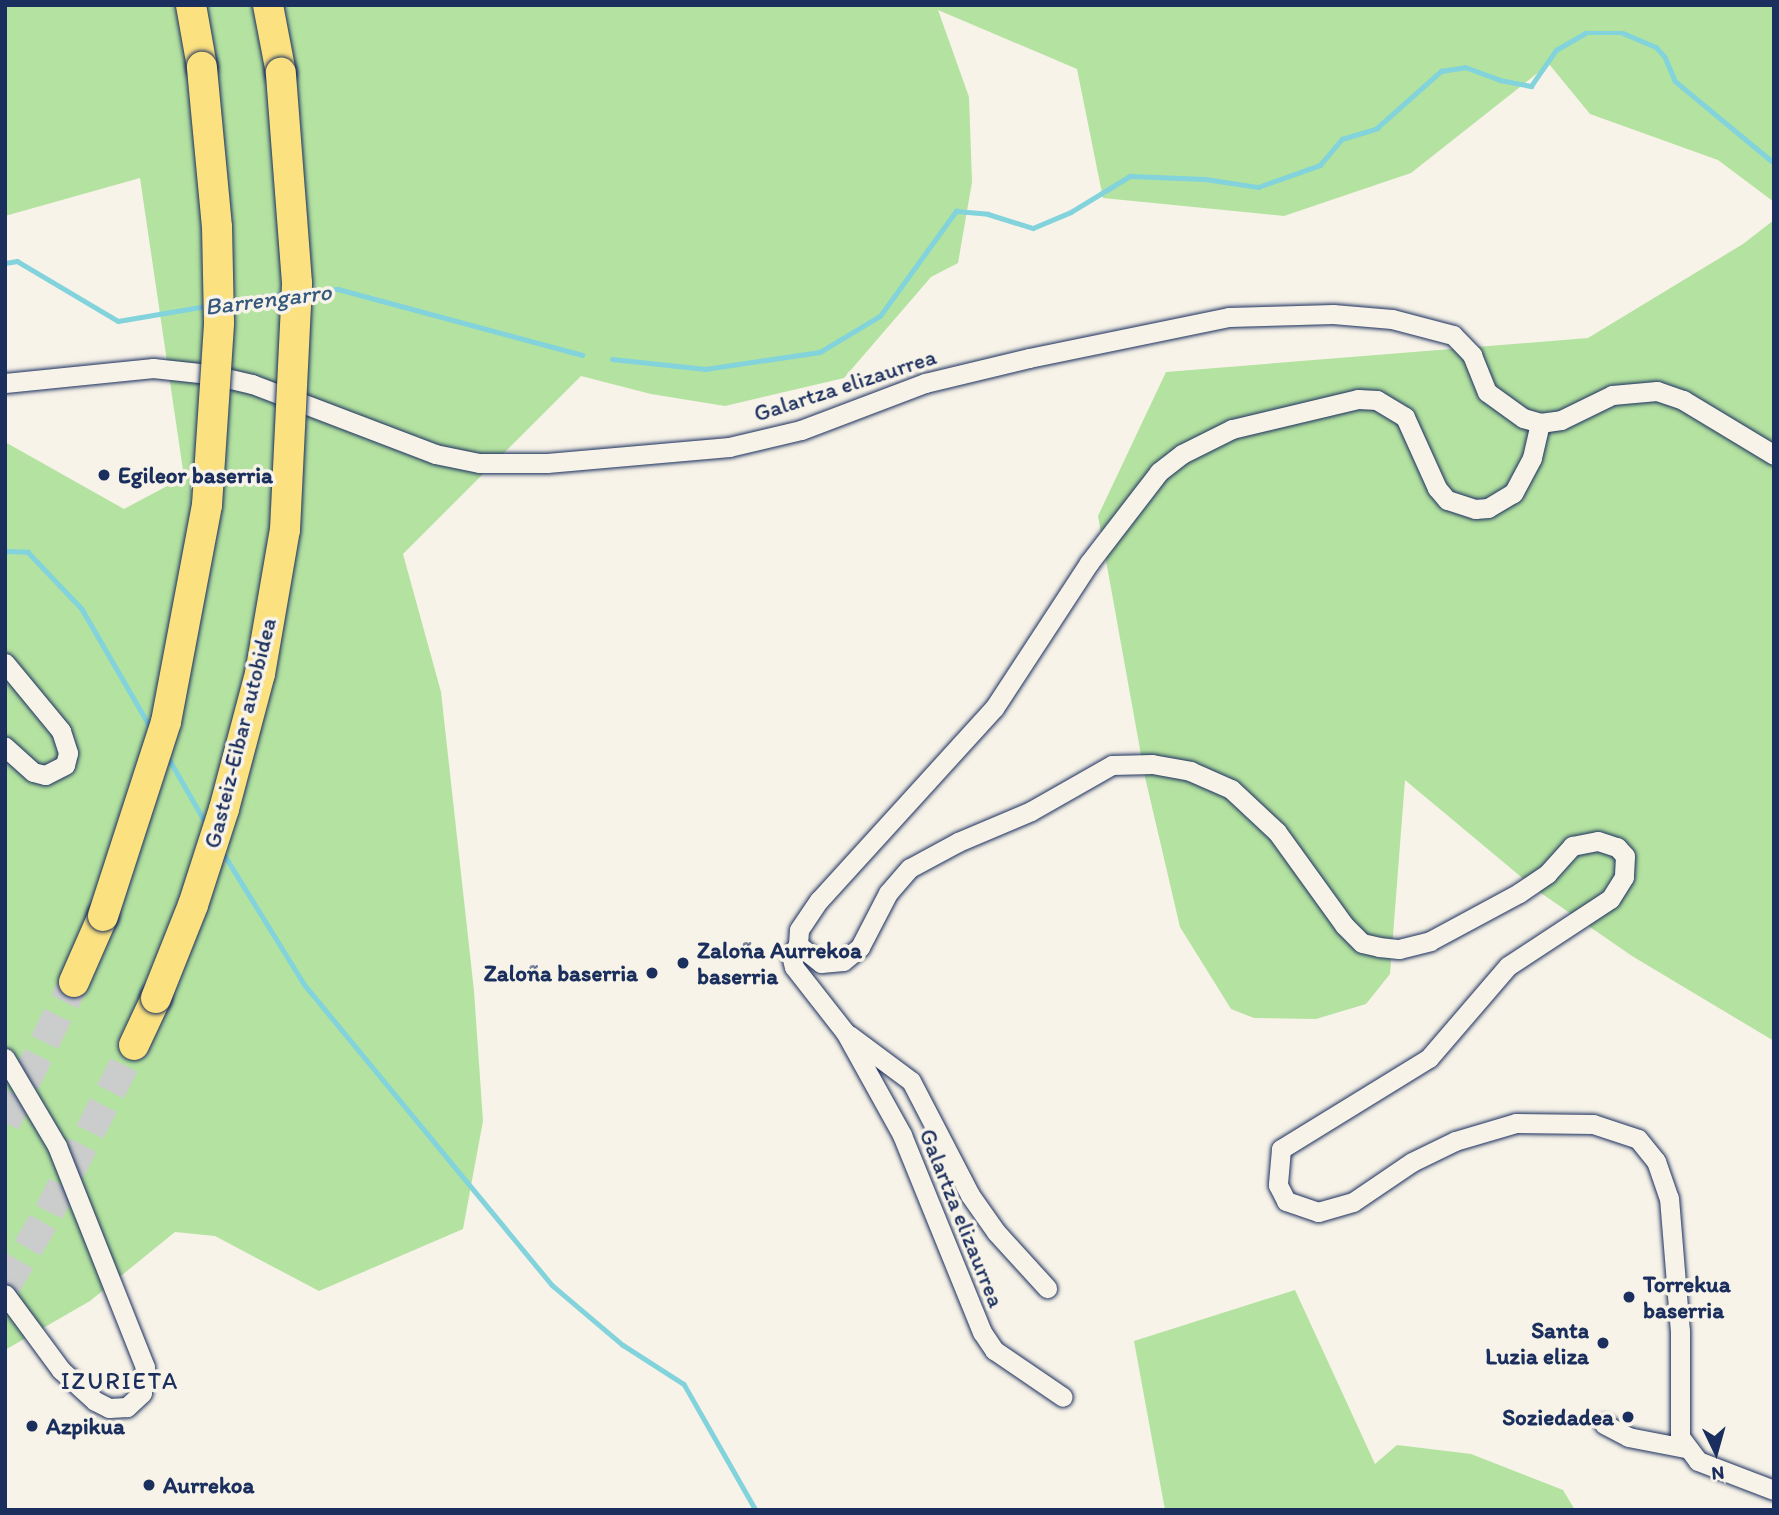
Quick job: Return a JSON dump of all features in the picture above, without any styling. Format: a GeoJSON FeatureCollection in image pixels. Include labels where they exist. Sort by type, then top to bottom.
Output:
{"type":"FeatureCollection","features":[{"type":"Feature","properties":{"kind":"highway"},"geometry":{"type":"LineString","coordinates":[[74,982],[103,916],[166,722],[207,505],[219,322],[217,227],[202,67],[191,5]]}},
{"type":"Feature","properties":{"kind":"highway","name":"Gasteiz-Eibar autobidea"},"geometry":{"type":"LineString","coordinates":[[134,1045],[193,905],[224,809],[260,674],[285,530],[297,283],[281,73],[268,5]]}},
{"type":"Feature","properties":{"kind":"street","name":"Galartza elizaurrea"},"geometry":{"type":"LineString","coordinates":[[5,383],[153,368],[209,374],[252,384],[435,454],[480,463],[547,463],[729,447],[801,430],[925,383],[1093,344],[1229,317],[1333,314],[1392,319],[1453,335],[1472,355],[1488,392],[1523,418],[1540,423],[1532,458],[1513,493],[1488,508],[1462,508],[1442,494],[1405,417],[1377,400],[1358,400],[1232,429],[1182,454],[1159,472],[1089,563],[995,708],[819,900],[799,930],[798,945],[791,955],[794,967],[845,1032],[902,1135],[982,1332],[994,1350],[1063,1396]]}},
{"type":"Feature","properties":{"kind":"street"},"geometry":{"type":"LineString","coordinates":[[1540,423],[1561,420],[1629,390],[1657,391],[1683,400],[1774,455]]}},
{"type":"Feature","properties":{"kind":"street"},"geometry":{"type":"LineString","coordinates":[[5,663],[61,731],[68,753],[65,765],[45,775],[33,772],[5,747]]}},
{"type":"Feature","properties":{"kind":"street"},"geometry":{"type":"LineString","coordinates":[[798,945],[821,963],[843,961],[860,947],[888,892],[910,869],[958,842],[1031,811],[1112,765],[1152,764],[1190,771],[1231,789],[1277,832],[1344,925],[1362,943],[1379,947],[1399,949],[1430,941],[1520,893],[1546,874],[1572,846],[1598,841],[1617,847],[1625,856],[1624,877],[1611,899],[1508,966],[1429,1058],[1282,1149],[1276,1171],[1286,1201],[1318,1212],[1353,1202],[1412,1162],[1455,1141],[1516,1123],[1592,1124],[1638,1139],[1656,1161],[1669,1198],[1680,1331],[1679,1437],[1685,1448],[1698,1461],[1774,1490]]}},
{"type":"Feature","properties":{"kind":"street","name":"Galartza elizaurrea"},"geometry":{"type":"LineString","coordinates":[[845,1032],[911,1081],[970,1195],[996,1232],[1047,1287]]}},
{"type":"Feature","properties":{"kind":"street"},"geometry":{"type":"LineString","coordinates":[[5,1058],[57,1146],[145,1367],[142,1393],[127,1407],[109,1408],[95,1401],[61,1370],[5,1294]]}},
{"type":"Feature","properties":{"kind":"street"},"geometry":{"type":"LineString","coordinates":[[1604,1423],[1628,1437],[1685,1448]]}},
{"type":"Feature","properties":{"kind":"green space"},"geometry":{"type":"Polygon","coordinates":[[[5,5],[1774,5],[1774,202],[1718,160],[1590,114],[1549,64],[1411,173],[1284,216],[1103,198],[1077,69],[938,10],[969,97],[972,182],[958,263],[931,277],[844,378],[725,406],[651,394],[581,376],[403,554],[441,692],[474,991],[483,1121],[463,1229],[319,1291],[215,1236],[175,1232],[90,1301],[5,1350],[5,442],[124,509],[184,477],[140,178],[5,216],[5,5]]]}},
{"type":"Feature","properties":{"kind":"green space"},"geometry":{"type":"Polygon","coordinates":[[[1774,220],[1774,1041],[1632,956],[1538,891],[1405,780],[1390,974],[1366,1004],[1316,1019],[1254,1018],[1231,1009],[1180,927],[1145,777],[1098,516],[1166,372],[1588,338],[1743,244],[1774,220]]]}},
{"type":"Feature","properties":{"kind":"green space"},"geometry":{"type":"Polygon","coordinates":[[[1295,1290],[1375,1464],[1397,1445],[1471,1454],[1563,1490],[1575,1510],[1165,1510],[1134,1341],[1295,1290]]]}},
{"type":"Feature","properties":{"kind":"waterway","name":"Barrengarro"},"geometry":{"type":"LineString","coordinates":[[612,359],[705,369],[820,352],[880,316],[956,211],[988,214],[1033,228],[1071,212],[1130,176],[1205,179],[1258,187],[1320,165],[1342,139],[1377,128],[1441,71],[1465,67],[1500,80],[1531,86],[1556,50],[1585,33],[1623,33],[1656,47],[1665,57],[1675,81],[1774,163]]}},
{"type":"Feature","properties":{"kind":"waterway","name":"Barrengarro"},"geometry":{"type":"LineString","coordinates":[[5,263],[17,261],[118,321],[206,306]]}},
{"type":"Feature","properties":{"kind":"waterway","name":"Barrengarro"},"geometry":{"type":"LineString","coordinates":[[309,291],[338,289],[582,355]]}},
{"type":"Feature","properties":{"kind":"waterway","name":"Barrengarro"},"geometry":{"type":"LineString","coordinates":[[229,302],[286,293]]}},
{"type":"Feature","properties":{"kind":"waterway"},"geometry":{"type":"LineString","coordinates":[[5,551],[28,552],[82,609],[151,728]]}},
{"type":"Feature","properties":{"kind":"waterway"},"geometry":{"type":"LineString","coordinates":[[168,757],[207,825]]}},
{"type":"Feature","properties":{"kind":"waterway"},"geometry":{"type":"LineString","coordinates":[[222,851],[304,984],[552,1285],[623,1345],[684,1384],[756,1510]]}},
{"type":"Feature","properties":{"kind":"tunnel"},"geometry":{"type":"LineString","coordinates":[[5,1123],[74,982]]}},
{"type":"Feature","properties":{"kind":"tunnel"},"geometry":{"type":"LineString","coordinates":[[5,1287],[49,1212],[134,1045]]}},
{"type":"Feature","properties":{"kind":"place","name":"Egileor baserria"},"geometry":{"type":"Point","coordinates":[104,475]}},
{"type":"Feature","properties":{"kind":"place","name":"Zaloña Aurrekoa baserria"},"geometry":{"type":"Point","coordinates":[683,963]}},
{"type":"Feature","properties":{"kind":"place","name":"Zaloña baserria"},"geometry":{"type":"Point","coordinates":[652,973]}},
{"type":"Feature","properties":{"kind":"place","name":"Torrekua baserria"},"geometry":{"type":"Point","coordinates":[1629,1297]}},
{"type":"Feature","properties":{"kind":"place","name":"Santa Luzia eliza"},"geometry":{"type":"Point","coordinates":[1603,1343]}},
{"type":"Feature","properties":{"kind":"place","name":"Soziedadea"},"geometry":{"type":"Point","coordinates":[1628,1417]}},
{"type":"Feature","properties":{"kind":"place","name":"Azpikua"},"geometry":{"type":"Point","coordinates":[32,1426]}},
{"type":"Feature","properties":{"kind":"place","name":"Aurrekoa"},"geometry":{"type":"Point","coordinates":[149,1485]}},
{"type":"Feature","properties":{"kind":"district","name":"IZURIETA"},"geometry":{"type":"Point","coordinates":[120,1381]}}]}
